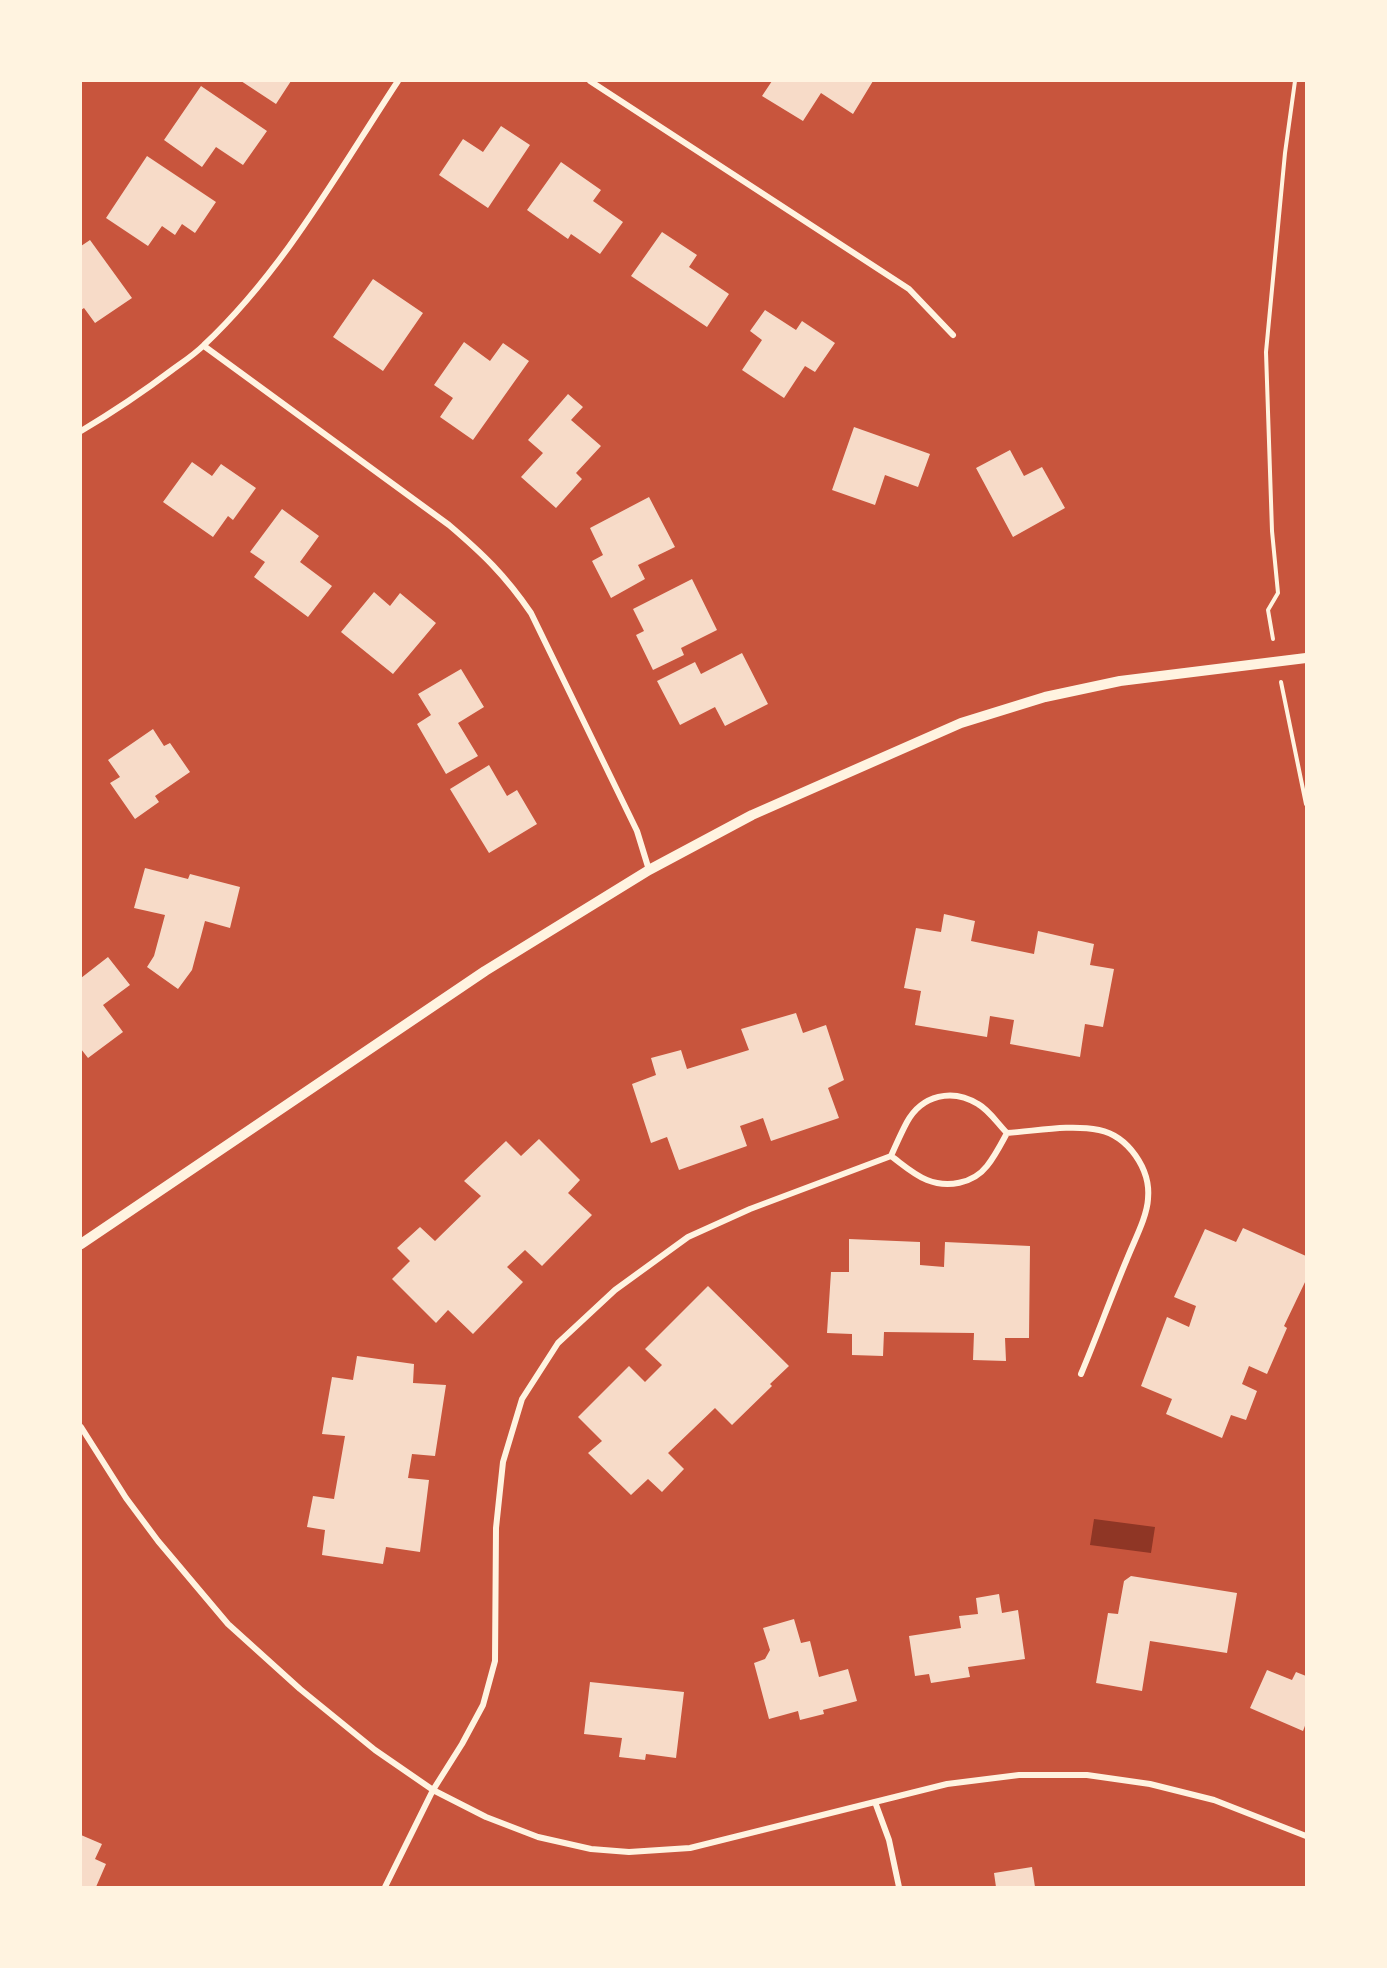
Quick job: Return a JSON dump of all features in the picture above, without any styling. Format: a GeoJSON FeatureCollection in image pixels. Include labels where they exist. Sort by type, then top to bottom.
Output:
{"type":"FeatureCollection","features":[{"type":"Feature","properties":{"kind":"street"},"geometry":{"type":"LineString","coordinates":[[81,431],[152,386],[204,346],[252,294],[297,235],[398,81]]}},
{"type":"Feature","properties":{"kind":"street"},"geometry":{"type":"LineString","coordinates":[[590,81],[909,289],[953,335]]}},
{"type":"Feature","properties":{"kind":"street"},"geometry":{"type":"LineString","coordinates":[[204,346],[449,525],[485,556],[511,584],[534,619],[627,810],[637,831],[649,870]]}},
{"type":"Feature","properties":{"kind":"street"},"geometry":{"type":"LineString","coordinates":[[81,1244],[485,971],[649,870],[752,814],[961,723],[1045,697],[1120,681],[1306,658]]}},
{"type":"Feature","properties":{"kind":"street"},"geometry":{"type":"LineString","coordinates":[[385,1887],[434,1790],[483,1705],[495,1660],[496,1528],[503,1462],[522,1399],[558,1343],[615,1290],[688,1237],[750,1209],[891,1156],[908,1120],[922,1103],[940,1094],[961,1095],[980,1104],[1007,1133]]}},
{"type":"Feature","properties":{"kind":"street"},"geometry":{"type":"LineString","coordinates":[[1007,1133],[1074,1128],[1100,1130],[1118,1138],[1136,1155],[1146,1175],[1148,1199],[1140,1226],[1081,1374]]}},
{"type":"Feature","properties":{"kind":"street"},"geometry":{"type":"LineString","coordinates":[[891,1156],[925,1180],[942,1184],[959,1184],[973,1178],[986,1167],[1007,1133]]}},
{"type":"Feature","properties":{"kind":"street"},"geometry":{"type":"LineString","coordinates":[[81,1426],[126,1498],[158,1541],[228,1624],[300,1689],[375,1750],[434,1790],[486,1817],[538,1837],[591,1849],[639,1853],[690,1848],[947,1784],[1019,1775],[1087,1774],[1150,1784],[1214,1800],[1306,1836]]}},
{"type":"Feature","properties":{"kind":"street"},"geometry":{"type":"LineString","coordinates":[[875,1802],[889,1840],[898,1887]]}},
{"type":"Feature","properties":{"kind":"path"},"geometry":{"type":"LineString","coordinates":[[1295,81],[1285,153],[1266,352],[1272,531],[1278,593],[1268,610],[1306,804]]}},
{"type":"Feature","properties":{"kind":"shaded area"},"geometry":{"type":"Polygon","coordinates":[[[1094,1519],[1155,1527],[1151,1553],[1090,1545],[1094,1519]]]}},
{"type":"Feature","properties":{"kind":"building"},"geometry":{"type":"Polygon","coordinates":[[[241,81],[291,81],[276,104],[241,81]]]}},
{"type":"Feature","properties":{"kind":"building"},"geometry":{"type":"Polygon","coordinates":[[[772,81],[873,81],[853,114],[821,93],[803,121],[762,96],[772,81]]]}},
{"type":"Feature","properties":{"kind":"building"},"geometry":{"type":"Polygon","coordinates":[[[201,86],[267,131],[243,165],[216,147],[202,167],[164,140],[201,86]]]}},
{"type":"Feature","properties":{"kind":"building"},"geometry":{"type":"Polygon","coordinates":[[[501,126],[530,145],[488,208],[439,175],[463,139],[483,152],[501,126]]]}},
{"type":"Feature","properties":{"kind":"building"},"geometry":{"type":"Polygon","coordinates":[[[147,156],[216,202],[195,233],[182,224],[175,235],[162,226],[148,246],[106,218],[147,156]]]}},
{"type":"Feature","properties":{"kind":"building"},"geometry":{"type":"Polygon","coordinates":[[[561,162],[601,190],[593,201],[623,222],[600,254],[571,234],[568,239],[527,210],[561,162]]]}},
{"type":"Feature","properties":{"kind":"building"},"geometry":{"type":"Polygon","coordinates":[[[662,232],[697,255],[689,267],[729,294],[707,327],[631,276],[662,232]]]}},
{"type":"Feature","properties":{"kind":"building"},"geometry":{"type":"Polygon","coordinates":[[[90,240],[132,298],[95,323],[84,308],[81,310],[81,246],[90,240]]]}},
{"type":"Feature","properties":{"kind":"building"},"geometry":{"type":"Polygon","coordinates":[[[373,279],[423,313],[383,371],[333,337],[373,279]]]}},
{"type":"Feature","properties":{"kind":"building"},"geometry":{"type":"Polygon","coordinates":[[[765,310],[796,330],[802,321],[835,343],[815,372],[805,366],[784,398],[742,370],[762,340],[750,331],[765,310]]]}},
{"type":"Feature","properties":{"kind":"building"},"geometry":{"type":"Polygon","coordinates":[[[464,342],[490,361],[503,343],[529,361],[473,440],[440,417],[453,398],[434,385],[464,342]]]}},
{"type":"Feature","properties":{"kind":"building"},"geometry":{"type":"Polygon","coordinates":[[[568,394],[583,407],[571,420],[601,446],[576,473],[582,479],[556,508],[521,477],[543,453],[528,440],[568,394]]]}},
{"type":"Feature","properties":{"kind":"building"},"geometry":{"type":"Polygon","coordinates":[[[854,427],[930,454],[918,487],[885,475],[875,505],[832,490],[854,427]]]}},
{"type":"Feature","properties":{"kind":"building"},"geometry":{"type":"Polygon","coordinates":[[[1010,450],[1024,476],[1042,467],[1065,508],[1013,537],[976,468],[1010,450]]]}},
{"type":"Feature","properties":{"kind":"building"},"geometry":{"type":"Polygon","coordinates":[[[192,462],[212,476],[221,464],[256,488],[233,520],[228,516],[213,537],[163,502],[192,462]]]}},
{"type":"Feature","properties":{"kind":"building"},"geometry":{"type":"Polygon","coordinates":[[[649,497],[675,547],[638,565],[645,579],[611,598],[592,561],[603,555],[590,528],[649,497]]]}},
{"type":"Feature","properties":{"kind":"building"},"geometry":{"type":"Polygon","coordinates":[[[282,509],[319,536],[300,562],[332,586],[308,617],[254,577],[265,562],[250,552],[282,509]]]}},
{"type":"Feature","properties":{"kind":"building"},"geometry":{"type":"Polygon","coordinates":[[[692,579],[717,630],[681,648],[684,655],[653,670],[636,635],[644,631],[633,609],[692,579]]]}},
{"type":"Feature","properties":{"kind":"building"},"geometry":{"type":"Polygon","coordinates":[[[374,592],[390,606],[400,593],[436,623],[393,674],[341,632],[374,592]]]}},
{"type":"Feature","properties":{"kind":"building"},"geometry":{"type":"Polygon","coordinates":[[[742,653],[768,704],[725,726],[715,707],[680,725],[657,681],[695,662],[701,674],[742,653]]]}},
{"type":"Feature","properties":{"kind":"building"},"geometry":{"type":"Polygon","coordinates":[[[461,669],[484,707],[458,723],[478,756],[446,774],[417,724],[431,715],[418,694],[461,669]]]}},
{"type":"Feature","properties":{"kind":"building"},"geometry":{"type":"Polygon","coordinates":[[[153,729],[164,746],[170,743],[190,772],[155,796],[159,802],[135,819],[110,783],[120,777],[108,760],[153,729]]]}},
{"type":"Feature","properties":{"kind":"building"},"geometry":{"type":"Polygon","coordinates":[[[489,765],[507,796],[517,790],[537,824],[489,853],[450,789],[489,765]]]}},
{"type":"Feature","properties":{"kind":"building"},"geometry":{"type":"Polygon","coordinates":[[[145,868],[188,879],[190,874],[240,887],[230,928],[205,921],[192,970],[178,989],[147,967],[154,956],[165,915],[134,908],[145,868]]]}},
{"type":"Feature","properties":{"kind":"building"},"geometry":{"type":"Polygon","coordinates":[[[944,914],[975,921],[971,941],[1034,954],[1038,931],[1094,944],[1090,965],[1114,969],[1103,1027],[1085,1024],[1080,1057],[1010,1044],[1014,1020],[990,1016],[987,1037],[915,1025],[921,991],[904,988],[916,928],[941,932],[944,914]]]}},
{"type":"Feature","properties":{"kind":"building"},"geometry":{"type":"Polygon","coordinates":[[[108,957],[130,985],[103,1005],[123,1032],[88,1058],[81,1049],[81,978],[108,957]]]}},
{"type":"Feature","properties":{"kind":"building"},"geometry":{"type":"Polygon","coordinates":[[[796,1013],[803,1033],[826,1025],[844,1080],[828,1088],[839,1118],[771,1141],[763,1118],[740,1126],[747,1146],[679,1170],[667,1137],[651,1143],[632,1084],[656,1075],[651,1058],[681,1050],[687,1069],[749,1050],[741,1029],[796,1013]]]}},
{"type":"Feature","properties":{"kind":"building"},"geometry":{"type":"Polygon","coordinates":[[[539,1139],[580,1180],[568,1193],[592,1215],[542,1266],[525,1250],[507,1267],[523,1282],[473,1334],[448,1310],[436,1323],[392,1279],[410,1261],[397,1248],[420,1227],[435,1241],[481,1196],[464,1181],[506,1141],[521,1156],[539,1139]]]}},
{"type":"Feature","properties":{"kind":"building"},"geometry":{"type":"Polygon","coordinates":[[[1243,1228],[1306,1256],[1306,1280],[1284,1326],[1287,1328],[1267,1374],[1249,1366],[1242,1384],[1257,1391],[1246,1420],[1231,1415],[1222,1438],[1166,1414],[1172,1399],[1141,1386],[1167,1317],[1189,1327],[1196,1306],[1174,1297],[1205,1229],[1236,1242],[1243,1228]]]}},
{"type":"Feature","properties":{"kind":"building"},"geometry":{"type":"Polygon","coordinates":[[[849,1239],[920,1242],[920,1265],[944,1267],[945,1242],[1030,1246],[1029,1338],[1005,1338],[1006,1361],[973,1360],[974,1333],[884,1332],[883,1356],[852,1355],[852,1334],[827,1333],[831,1272],[849,1272],[849,1239]]]}},
{"type":"Feature","properties":{"kind":"building"},"geometry":{"type":"Polygon","coordinates":[[[708,1286],[789,1366],[732,1425],[715,1408],[668,1453],[684,1469],[662,1492],[648,1479],[631,1495],[588,1453],[602,1441],[578,1417],[629,1366],[645,1382],[662,1365],[645,1349],[708,1286]]]}},
{"type":"Feature","properties":{"kind":"building"},"geometry":{"type":"Polygon","coordinates":[[[357,1356],[414,1364],[413,1383],[446,1385],[435,1456],[412,1454],[408,1478],[429,1480],[420,1552],[386,1547],[383,1564],[322,1555],[325,1530],[307,1527],[313,1496],[334,1499],[345,1436],[322,1434],[332,1377],[353,1380],[357,1356]]]}},
{"type":"Feature","properties":{"kind":"building"},"geometry":{"type":"Polygon","coordinates":[[[1131,1576],[1237,1593],[1227,1653],[1150,1641],[1142,1691],[1096,1683],[1108,1613],[1118,1614],[1124,1581],[1131,1576]]]}},
{"type":"Feature","properties":{"kind":"building"},"geometry":{"type":"Polygon","coordinates":[[[999,1594],[1002,1613],[1018,1610],[1025,1659],[968,1667],[970,1677],[931,1683],[929,1674],[915,1676],[909,1636],[961,1628],[959,1616],[978,1614],[976,1598],[999,1594]]]}},
{"type":"Feature","properties":{"kind":"building"},"geometry":{"type":"Polygon","coordinates":[[[794,1619],[801,1643],[810,1641],[819,1677],[848,1669],[857,1701],[823,1710],[824,1714],[800,1720],[798,1711],[769,1719],[754,1663],[765,1659],[770,1650],[763,1628],[794,1619]]]}},
{"type":"Feature","properties":{"kind":"building"},"geometry":{"type":"Polygon","coordinates":[[[1267,1670],[1292,1680],[1296,1672],[1306,1676],[1306,1723],[1303,1731],[1250,1708],[1267,1670]]]}},
{"type":"Feature","properties":{"kind":"building"},"geometry":{"type":"Polygon","coordinates":[[[590,1682],[684,1692],[676,1758],[646,1754],[645,1760],[619,1757],[622,1738],[584,1734],[590,1682]]]}},
{"type":"Feature","properties":{"kind":"building"},"geometry":{"type":"Polygon","coordinates":[[[81,1835],[102,1844],[95,1859],[106,1864],[96,1887],[81,1887],[81,1835]]]}},
{"type":"Feature","properties":{"kind":"building"},"geometry":{"type":"Polygon","coordinates":[[[1032,1867],[1035,1887],[996,1887],[994,1873],[1032,1867]]]}}]}
